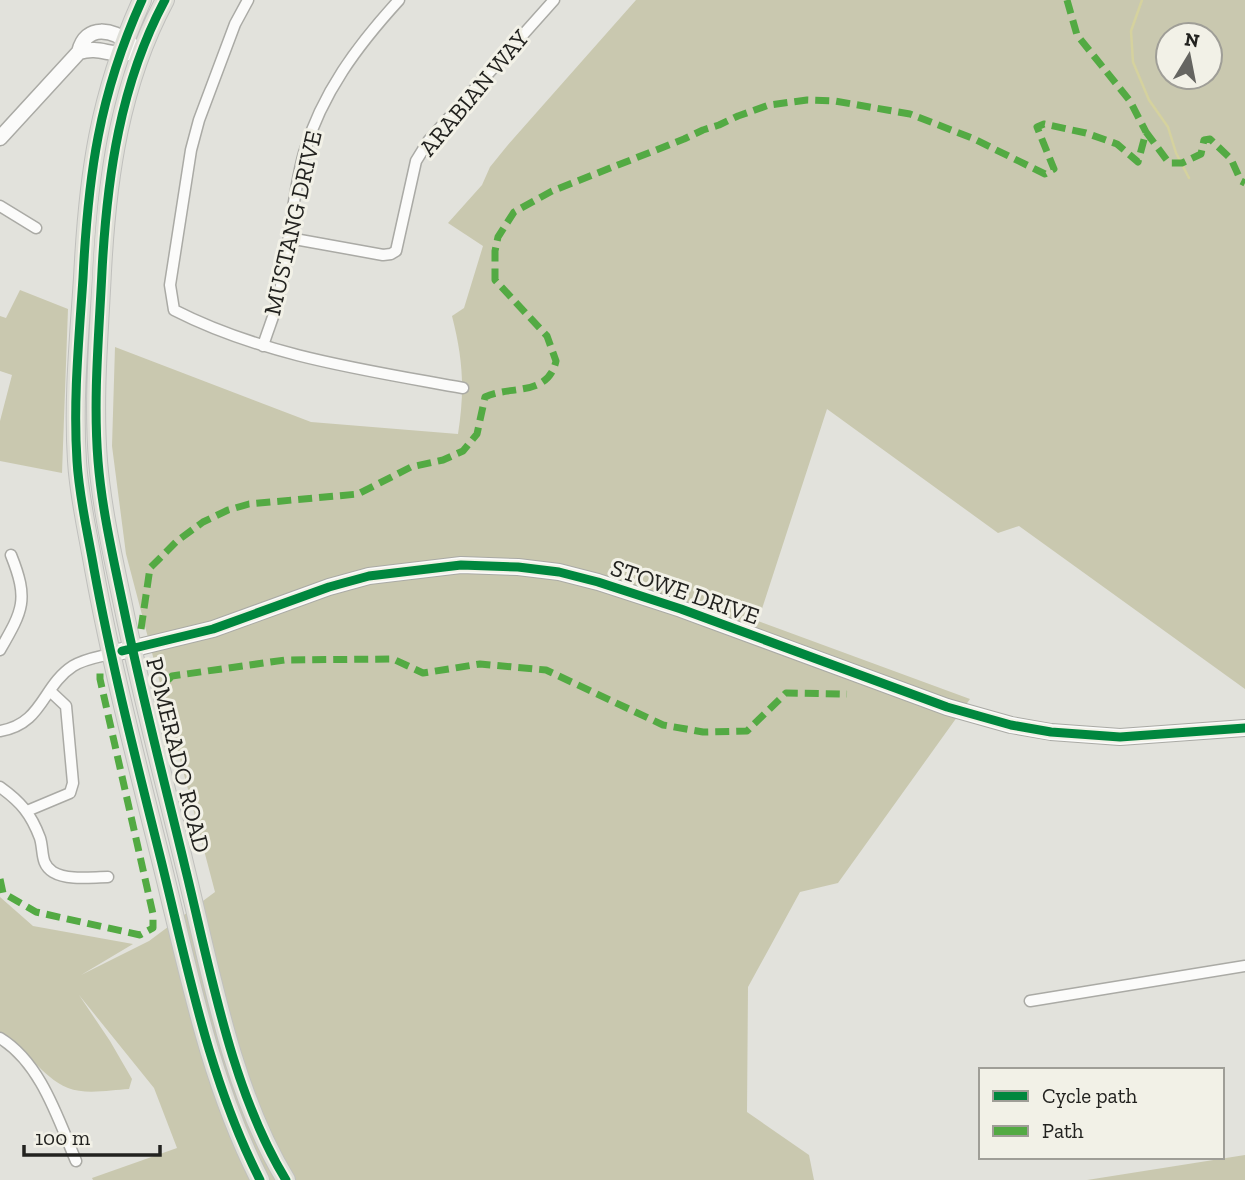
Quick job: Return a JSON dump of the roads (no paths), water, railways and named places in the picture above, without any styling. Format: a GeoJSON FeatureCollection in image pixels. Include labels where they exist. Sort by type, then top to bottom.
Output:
{"type":"FeatureCollection","features":[{"type":"Feature","properties":{"kind":"main road","name":"POMERADO ROAD"},"geometry":{"type":"LineString","coordinates":[[142,0],[122,47],[102,114],[94,153],[85,226],[76,391],[77,463],[110,654],[211,1058],[236,1131],[260,1180]]}},
{"type":"Feature","properties":{"kind":"main road","name":"POMERADO ROAD"},"geometry":{"type":"LineString","coordinates":[[165,0],[140,52],[118,124],[104,229],[97,458],[104,517],[132,649],[229,1040],[256,1123],[286,1180]]}},
{"type":"Feature","properties":{"kind":"main road","name":"STOWE DRIVE"},"geometry":{"type":"LineString","coordinates":[[110,654],[213,629],[329,587],[369,576],[461,565],[518,567],[559,572],[598,582],[681,609],[947,707],[1011,724],[1051,732],[1120,737],[1245,729]]}},
{"type":"Feature","properties":{"kind":"street"},"geometry":{"type":"LineString","coordinates":[[248,0],[235,24],[199,120],[191,150],[170,285],[174,310],[263,346],[311,360],[463,388]]}},
{"type":"Feature","properties":{"kind":"street","name":"MUSTANG DRIVE"},"geometry":{"type":"LineString","coordinates":[[263,346],[279,298],[298,179],[323,104],[352,54],[398,0]]}},
{"type":"Feature","properties":{"kind":"street","name":"ARABIAN WAY"},"geometry":{"type":"LineString","coordinates":[[289,238],[383,255],[396,251],[416,161],[429,140],[554,0]]}},
{"type":"Feature","properties":{"kind":"street"},"geometry":{"type":"LineString","coordinates":[[0,138],[79,52],[92,48],[122,47],[140,52]]}},
{"type":"Feature","properties":{"kind":"street"},"geometry":{"type":"LineString","coordinates":[[0,206],[36,228]]}},
{"type":"Feature","properties":{"kind":"street"},"geometry":{"type":"LineString","coordinates":[[0,650],[21,609],[23,590],[11,555]]}},
{"type":"Feature","properties":{"kind":"street"},"geometry":{"type":"LineString","coordinates":[[0,731],[16,728],[29,718],[71,667],[86,659],[110,654]]}},
{"type":"Feature","properties":{"kind":"street"},"geometry":{"type":"LineString","coordinates":[[27,811],[70,793],[72,783],[66,706],[50,691]]}},
{"type":"Feature","properties":{"kind":"street"},"geometry":{"type":"LineString","coordinates":[[0,787],[20,801],[27,811],[41,840],[44,862],[53,872],[65,877],[108,877]]}},
{"type":"Feature","properties":{"kind":"street"},"geometry":{"type":"LineString","coordinates":[[1030,1001],[1245,966]]}},
{"type":"Feature","properties":{"kind":"street"},"geometry":{"type":"LineString","coordinates":[[0,1038],[31,1068],[51,1103],[76,1161]]}},
{"type":"Feature","properties":{"kind":"waterway"},"geometry":{"type":"LineString","coordinates":[[1142,0],[1131,31],[1133,62],[1149,100],[1168,127],[1176,153],[1189,178]]}}]}
